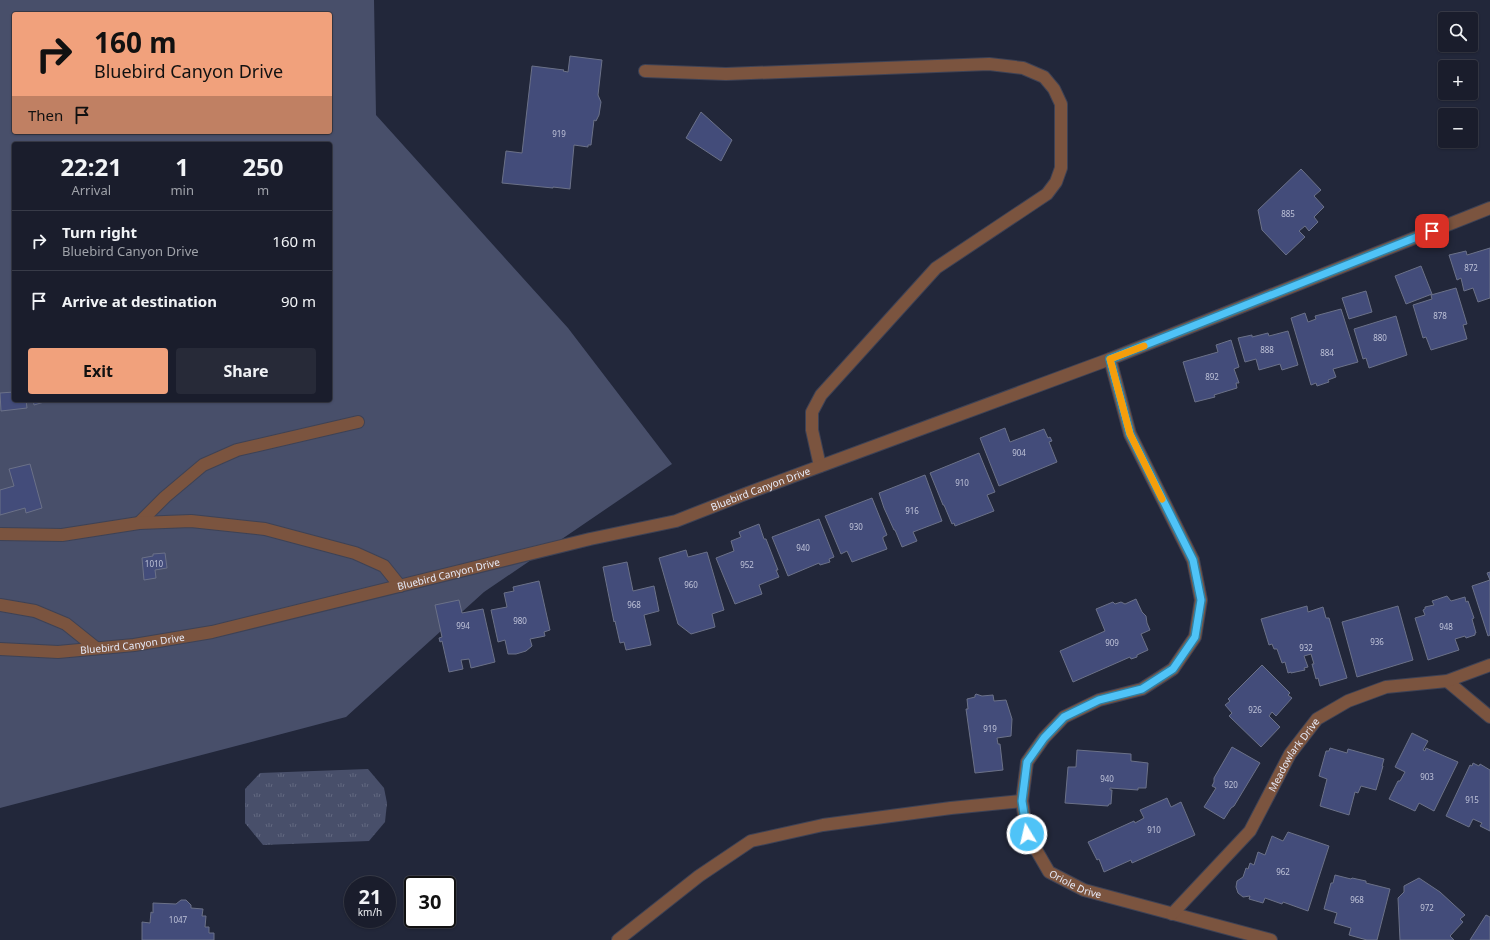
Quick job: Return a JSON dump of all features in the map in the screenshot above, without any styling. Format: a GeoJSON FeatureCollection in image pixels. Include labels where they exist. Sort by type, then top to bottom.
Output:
{"type":"FeatureCollection","features":[{"type":"Feature","properties":{"kind":"street"},"geometry":{"type":"LineString","coordinates":[[645,71],[726,74],[989,64],[1022,68],[1044,76],[1054,89],[1061,104],[1061,168],[1056,182],[1047,194],[936,268],[820,395],[812,412],[812,430],[820,466]]}},
{"type":"Feature","properties":{"kind":"street","name":"Bluebird Canyon Drive"},"geometry":{"type":"LineString","coordinates":[[0,650],[58,652],[134,646],[212,632],[583,541],[676,521],[1110,359],[1490,208]]}},
{"type":"Feature","properties":{"kind":"street","name":"Oriole Drive"},"geometry":{"type":"LineString","coordinates":[[1110,359],[1130,434],[1193,560],[1201,600],[1195,637],[1173,669],[1142,689],[1099,700],[1064,717],[1044,738],[1027,762],[1022,801],[1027,834],[1049,872],[1084,890],[1271,940]]}},
{"type":"Feature","properties":{"kind":"street"},"geometry":{"type":"LineString","coordinates":[[139,523],[165,497],[203,465],[237,450],[358,422]]}},
{"type":"Feature","properties":{"kind":"street"},"geometry":{"type":"LineString","coordinates":[[0,534],[62,535],[139,523],[191,521],[265,529],[354,553],[384,566],[400,586]]}},
{"type":"Feature","properties":{"kind":"street"},"geometry":{"type":"LineString","coordinates":[[0,605],[35,611],[66,624],[96,648]]}},
{"type":"Feature","properties":{"kind":"street","name":"Meadowlark Drive"},"geometry":{"type":"LineString","coordinates":[[1172,914],[1250,831],[1290,754],[1317,719],[1348,701],[1386,687],[1447,680],[1490,665]]}},
{"type":"Feature","properties":{"kind":"street"},"geometry":{"type":"LineString","coordinates":[[1447,680],[1490,717]]}},
{"type":"Feature","properties":{"kind":"street"},"geometry":{"type":"LineString","coordinates":[[618,940],[699,876],[751,841],[823,825],[951,808],[1022,801]]}},
{"type":"Feature","properties":{"kind":"green space"},"geometry":{"type":"Polygon","coordinates":[[[0,0],[374,0],[376,115],[568,328],[672,464],[484,592],[346,717],[0,808],[0,0]]]}},
{"type":"Feature","properties":{"kind":"green space"},"geometry":{"type":"Polygon","coordinates":[[[368,769],[384,788],[387,803],[385,822],[369,841],[263,845],[245,823],[245,789],[260,773],[368,769]]]}},
{"type":"Feature","properties":{"kind":"building"},"geometry":{"type":"Polygon","coordinates":[[[570,56],[602,60],[598,95],[601,102],[599,115],[596,121],[594,120],[591,145],[588,145],[588,147],[574,145],[570,189],[502,183],[506,151],[522,153],[532,66],[564,70],[563,71],[568,72],[570,56]]]}},
{"type":"Feature","properties":{"kind":"building"},"geometry":{"type":"Polygon","coordinates":[[[701,112],[732,140],[721,161],[686,138],[701,112]]]}},
{"type":"Feature","properties":{"kind":"building"},"geometry":{"type":"Polygon","coordinates":[[[1301,169],[1321,190],[1314,196],[1324,207],[1314,217],[1318,222],[1309,231],[1305,226],[1299,231],[1305,237],[1286,255],[1262,230],[1258,210],[1301,169]]]}},
{"type":"Feature","properties":{"kind":"building"},"geometry":{"type":"Polygon","coordinates":[[[1490,248],[1490,298],[1478,302],[1473,288],[1464,291],[1461,278],[1457,280],[1449,255],[1466,251],[1467,255],[1490,248]]]}},
{"type":"Feature","properties":{"kind":"building"},"geometry":{"type":"Polygon","coordinates":[[[1421,266],[1432,294],[1406,304],[1395,276],[1421,266]]]}},
{"type":"Feature","properties":{"kind":"building"},"geometry":{"type":"Polygon","coordinates":[[[1456,288],[1467,324],[1463,325],[1467,339],[1431,350],[1426,337],[1423,338],[1413,305],[1432,299],[1431,295],[1456,288]]]}},
{"type":"Feature","properties":{"kind":"building"},"geometry":{"type":"Polygon","coordinates":[[[1366,291],[1372,312],[1349,319],[1342,298],[1366,291]]]}},
{"type":"Feature","properties":{"kind":"building"},"geometry":{"type":"Polygon","coordinates":[[[1341,309],[1358,362],[1333,369],[1336,377],[1328,380],[1329,382],[1317,386],[1316,383],[1311,385],[1291,318],[1305,313],[1308,322],[1316,319],[1315,316],[1341,309]]]}},
{"type":"Feature","properties":{"kind":"building"},"geometry":{"type":"Polygon","coordinates":[[[1396,316],[1407,355],[1369,368],[1366,358],[1363,359],[1354,329],[1396,316]]]}},
{"type":"Feature","properties":{"kind":"building"},"geometry":{"type":"Polygon","coordinates":[[[1288,331],[1298,365],[1282,370],[1280,364],[1259,370],[1256,359],[1245,362],[1238,338],[1252,335],[1252,337],[1268,333],[1269,336],[1288,331]]]}},
{"type":"Feature","properties":{"kind":"building"},"geometry":{"type":"Polygon","coordinates":[[[1231,340],[1239,367],[1234,369],[1239,383],[1236,383],[1237,388],[1214,395],[1215,397],[1195,402],[1183,362],[1218,352],[1216,345],[1231,340]]]}},
{"type":"Feature","properties":{"kind":"building"},"geometry":{"type":"Polygon","coordinates":[[[12,392],[12,402],[26,402],[27,408],[1,411],[0,393],[12,392]]]}},
{"type":"Feature","properties":{"kind":"building"},"geometry":{"type":"Polygon","coordinates":[[[33,402],[44,402],[34,405],[33,402]]]}},
{"type":"Feature","properties":{"kind":"building"},"geometry":{"type":"Polygon","coordinates":[[[1005,428],[1010,442],[1044,429],[1048,438],[1050,437],[1052,441],[1049,442],[1057,462],[999,486],[980,438],[1005,428]]]}},
{"type":"Feature","properties":{"kind":"building"},"geometry":{"type":"Polygon","coordinates":[[[979,453],[995,492],[987,495],[994,511],[955,526],[954,523],[952,524],[943,505],[930,473],[979,453]]]}},
{"type":"Feature","properties":{"kind":"building"},"geometry":{"type":"Polygon","coordinates":[[[30,464],[42,508],[26,513],[25,508],[0,515],[0,490],[14,486],[9,469],[30,464]]]}},
{"type":"Feature","properties":{"kind":"building"},"geometry":{"type":"Polygon","coordinates":[[[925,475],[942,521],[913,532],[917,541],[902,547],[884,508],[879,493],[925,475]]]}},
{"type":"Feature","properties":{"kind":"building"},"geometry":{"type":"Polygon","coordinates":[[[872,498],[887,535],[883,537],[883,539],[887,549],[852,562],[847,551],[841,554],[825,516],[872,498]]]}},
{"type":"Feature","properties":{"kind":"building"},"geometry":{"type":"Polygon","coordinates":[[[819,519],[834,557],[829,559],[830,562],[820,565],[819,563],[788,576],[772,537],[819,519]]]}},
{"type":"Feature","properties":{"kind":"building"},"geometry":{"type":"Polygon","coordinates":[[[759,524],[778,570],[776,570],[779,577],[759,585],[762,594],[735,604],[716,558],[734,551],[731,541],[741,537],[739,532],[759,524]]]}},
{"type":"Feature","properties":{"kind":"building"},"geometry":{"type":"Polygon","coordinates":[[[686,550],[688,557],[707,552],[724,610],[712,614],[715,627],[691,634],[678,624],[659,558],[686,550]]]}},
{"type":"Feature","properties":{"kind":"building"},"geometry":{"type":"Polygon","coordinates":[[[165,553],[167,568],[155,570],[156,578],[144,580],[142,558],[153,556],[153,554],[165,553]]]}},
{"type":"Feature","properties":{"kind":"building"},"geometry":{"type":"Polygon","coordinates":[[[627,562],[633,591],[654,586],[659,611],[644,615],[651,645],[626,650],[624,642],[620,643],[615,621],[614,622],[603,567],[627,562]]]}},
{"type":"Feature","properties":{"kind":"building"},"geometry":{"type":"Polygon","coordinates":[[[1490,572],[1490,580],[1487,573],[1490,572]]]}},
{"type":"Feature","properties":{"kind":"building"},"geometry":{"type":"Polygon","coordinates":[[[1490,580],[1490,635],[1488,636],[1472,586],[1490,580]]]}},
{"type":"Feature","properties":{"kind":"building"},"geometry":{"type":"Polygon","coordinates":[[[539,581],[550,630],[544,632],[545,636],[530,639],[532,646],[526,651],[516,654],[508,654],[505,640],[498,642],[491,610],[507,607],[504,593],[514,591],[513,587],[539,581]]]}},
{"type":"Feature","properties":{"kind":"building"},"geometry":{"type":"Polygon","coordinates":[[[1447,596],[1451,601],[1465,597],[1474,618],[1472,619],[1476,633],[1475,635],[1466,638],[1465,636],[1455,639],[1459,650],[1428,660],[1415,618],[1425,615],[1423,610],[1425,607],[1434,605],[1432,601],[1447,596]]]}},
{"type":"Feature","properties":{"kind":"building"},"geometry":{"type":"Polygon","coordinates":[[[1136,599],[1142,612],[1146,616],[1150,630],[1141,634],[1148,650],[1137,655],[1137,657],[1131,659],[1130,657],[1073,682],[1060,651],[1105,631],[1096,609],[1113,602],[1115,604],[1121,602],[1125,604],[1136,599]]]}},
{"type":"Feature","properties":{"kind":"building"},"geometry":{"type":"Polygon","coordinates":[[[459,600],[462,613],[483,609],[495,662],[471,668],[469,659],[461,660],[463,669],[449,672],[442,641],[440,642],[439,638],[442,637],[435,605],[459,600]]]}},
{"type":"Feature","properties":{"kind":"building"},"geometry":{"type":"Polygon","coordinates":[[[1307,606],[1308,612],[1323,607],[1326,618],[1329,618],[1347,678],[1320,686],[1318,678],[1316,679],[1311,654],[1304,656],[1308,667],[1304,668],[1305,670],[1288,673],[1285,662],[1282,663],[1277,649],[1274,649],[1272,644],[1269,645],[1261,619],[1307,606]]]}},
{"type":"Feature","properties":{"kind":"building"},"geometry":{"type":"Polygon","coordinates":[[[1398,606],[1413,660],[1357,677],[1342,622],[1398,606]]]}},
{"type":"Feature","properties":{"kind":"building"},"geometry":{"type":"Polygon","coordinates":[[[1262,665],[1290,693],[1288,695],[1292,698],[1276,716],[1272,712],[1269,716],[1280,727],[1261,747],[1229,716],[1232,713],[1225,705],[1230,701],[1228,699],[1262,665]]]}},
{"type":"Feature","properties":{"kind":"building"},"geometry":{"type":"Polygon","coordinates":[[[976,694],[982,696],[993,695],[994,701],[1006,700],[1012,719],[1011,736],[997,738],[998,744],[1000,744],[1003,770],[975,773],[966,709],[968,709],[967,699],[975,697],[976,694]]]}},
{"type":"Feature","properties":{"kind":"building"},"geometry":{"type":"Polygon","coordinates":[[[1412,733],[1428,741],[1423,750],[1425,751],[1426,748],[1458,762],[1434,811],[1419,803],[1415,811],[1389,799],[1398,781],[1400,781],[1405,772],[1395,767],[1412,733]]]}},
{"type":"Feature","properties":{"kind":"building"},"geometry":{"type":"Polygon","coordinates":[[[1232,747],[1260,763],[1234,806],[1224,819],[1204,807],[1216,788],[1212,786],[1214,778],[1232,747]]]}},
{"type":"Feature","properties":{"kind":"building"},"geometry":{"type":"Polygon","coordinates":[[[1330,748],[1347,753],[1348,749],[1384,759],[1376,790],[1361,786],[1358,793],[1355,792],[1349,815],[1320,806],[1327,779],[1319,776],[1326,751],[1329,751],[1330,748]]]}},
{"type":"Feature","properties":{"kind":"building"},"geometry":{"type":"Polygon","coordinates":[[[1077,750],[1131,754],[1131,761],[1148,763],[1146,788],[1138,788],[1138,790],[1110,788],[1110,790],[1112,790],[1111,804],[1108,806],[1065,803],[1068,767],[1076,767],[1077,750]]]}},
{"type":"Feature","properties":{"kind":"building"},"geometry":{"type":"Polygon","coordinates":[[[1473,763],[1479,766],[1480,764],[1490,770],[1490,831],[1480,826],[1482,823],[1473,819],[1469,827],[1446,816],[1470,765],[1472,766],[1473,763]]]}},
{"type":"Feature","properties":{"kind":"building"},"geometry":{"type":"Polygon","coordinates":[[[1167,798],[1171,807],[1181,802],[1195,835],[1132,863],[1131,860],[1104,872],[1099,859],[1097,860],[1088,842],[1144,818],[1140,810],[1167,798]]]}},
{"type":"Feature","properties":{"kind":"building"},"geometry":{"type":"Polygon","coordinates":[[[1288,832],[1329,846],[1308,911],[1283,902],[1282,904],[1265,898],[1263,903],[1249,899],[1250,896],[1243,897],[1238,893],[1236,887],[1237,881],[1243,877],[1246,868],[1248,869],[1250,863],[1254,865],[1258,852],[1265,855],[1272,836],[1283,841],[1288,832]]]}},
{"type":"Feature","properties":{"kind":"building"},"geometry":{"type":"Polygon","coordinates":[[[1335,875],[1366,881],[1366,883],[1390,889],[1377,940],[1367,940],[1349,935],[1351,928],[1334,923],[1337,913],[1324,909],[1331,883],[1333,883],[1335,875]]]}},
{"type":"Feature","properties":{"kind":"building"},"geometry":{"type":"Polygon","coordinates":[[[1419,878],[1440,892],[1465,915],[1460,919],[1463,922],[1450,936],[1454,940],[1400,940],[1398,898],[1404,892],[1404,886],[1419,878]]]}},
{"type":"Feature","properties":{"kind":"building"},"geometry":{"type":"Polygon","coordinates":[[[181,900],[186,900],[191,905],[191,908],[203,909],[202,916],[206,916],[205,927],[209,927],[209,933],[214,933],[214,940],[142,940],[142,922],[150,923],[151,912],[153,913],[153,903],[176,904],[181,900]]]}},
{"type":"Feature","properties":{"kind":"building"},"geometry":{"type":"Polygon","coordinates":[[[1486,915],[1490,917],[1490,940],[1470,940],[1486,915]]]}},
{"type":"Feature","properties":{"kind":"slow traffic"},"geometry":{"type":"LineString","coordinates":[[1144,346],[1110,359],[1130,434],[1162,499]]}},
{"type":"Feature","properties":{"kind":"route"},"geometry":{"type":"LineString","coordinates":[[1027,834],[1022,801],[1027,762],[1044,738],[1064,717],[1099,700],[1142,689],[1173,669],[1195,637],[1201,600],[1193,560],[1130,434],[1110,359],[1432,231]]}}]}
